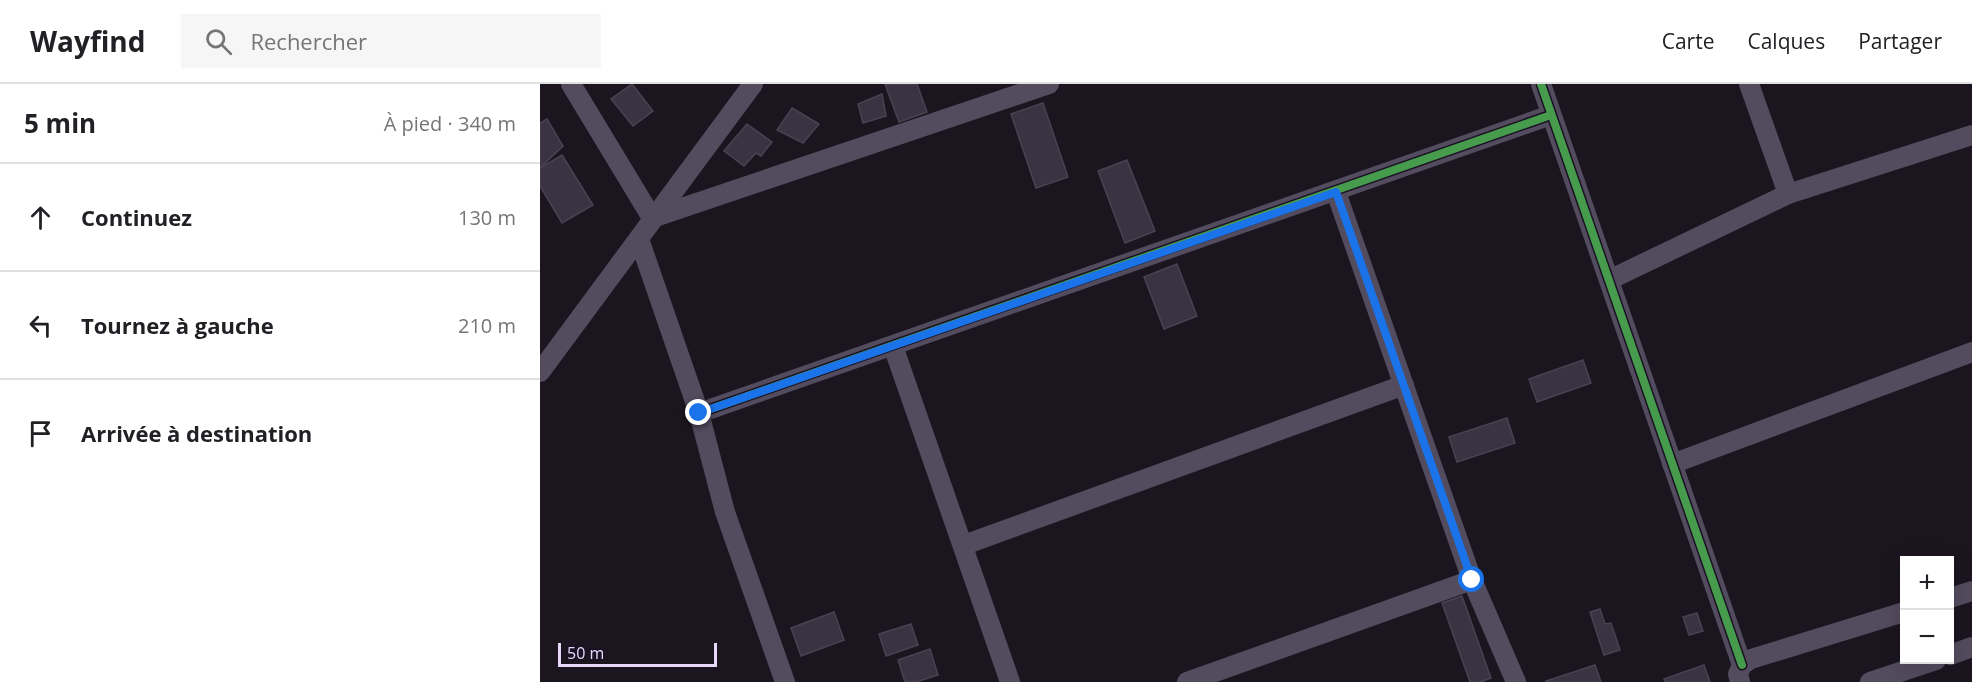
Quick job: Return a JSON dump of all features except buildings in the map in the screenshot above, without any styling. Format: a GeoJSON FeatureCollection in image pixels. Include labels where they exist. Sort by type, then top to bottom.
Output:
{"type":"FeatureCollection","features":[{"type":"Feature","properties":{"kind":"street"},"geometry":{"type":"LineString","coordinates":[[571,84],[651,218]]}},
{"type":"Feature","properties":{"kind":"street"},"geometry":{"type":"LineString","coordinates":[[540,372],[639,239],[651,218],[753,84]]}},
{"type":"Feature","properties":{"kind":"street"},"geometry":{"type":"LineString","coordinates":[[651,218],[1049,84]]}},
{"type":"Feature","properties":{"kind":"street"},"geometry":{"type":"LineString","coordinates":[[1541,84],[1672,464],[1741,673]]}},
{"type":"Feature","properties":{"kind":"street"},"geometry":{"type":"LineString","coordinates":[[1749,84],[1788,194]]}},
{"type":"Feature","properties":{"kind":"street"},"geometry":{"type":"LineString","coordinates":[[699,413],[1551,115]]}},
{"type":"Feature","properties":{"kind":"street"},"geometry":{"type":"LineString","coordinates":[[1609,280],[1788,194],[1972,135]]}},
{"type":"Feature","properties":{"kind":"street"},"geometry":{"type":"LineString","coordinates":[[1336,192],[1472,580],[1516,682]]}},
{"type":"Feature","properties":{"kind":"street"},"geometry":{"type":"LineString","coordinates":[[639,239],[699,413],[725,512],[785,682]]}},
{"type":"Feature","properties":{"kind":"street"},"geometry":{"type":"LineString","coordinates":[[893,346],[1010,682]]}},
{"type":"Feature","properties":{"kind":"street"},"geometry":{"type":"LineString","coordinates":[[1672,464],[1972,352]]}},
{"type":"Feature","properties":{"kind":"street"},"geometry":{"type":"LineString","coordinates":[[964,545],[1404,385]]}},
{"type":"Feature","properties":{"kind":"street"},"geometry":{"type":"LineString","coordinates":[[1187,682],[1472,580]]}},
{"type":"Feature","properties":{"kind":"street"},"geometry":{"type":"LineString","coordinates":[[1954,597],[1972,591]]}},
{"type":"Feature","properties":{"kind":"street"},"geometry":{"type":"LineString","coordinates":[[1741,673],[1751,659],[1900,614]]}},
{"type":"Feature","properties":{"kind":"street"},"geometry":{"type":"LineString","coordinates":[[1954,654],[1972,647]]}},
{"type":"Feature","properties":{"kind":"street"},"geometry":{"type":"LineString","coordinates":[[1876,681],[1925,664]]}},
{"type":"Feature","properties":{"kind":"cycle path"},"geometry":{"type":"LineString","coordinates":[[1541,84],[1742,665]]}},
{"type":"Feature","properties":{"kind":"cycle path"},"geometry":{"type":"LineString","coordinates":[[699,413],[1551,115]]}},
{"type":"Feature","properties":{"kind":"route"},"geometry":{"type":"LineString","coordinates":[[699,413],[1336,192],[1472,580]]}}]}
